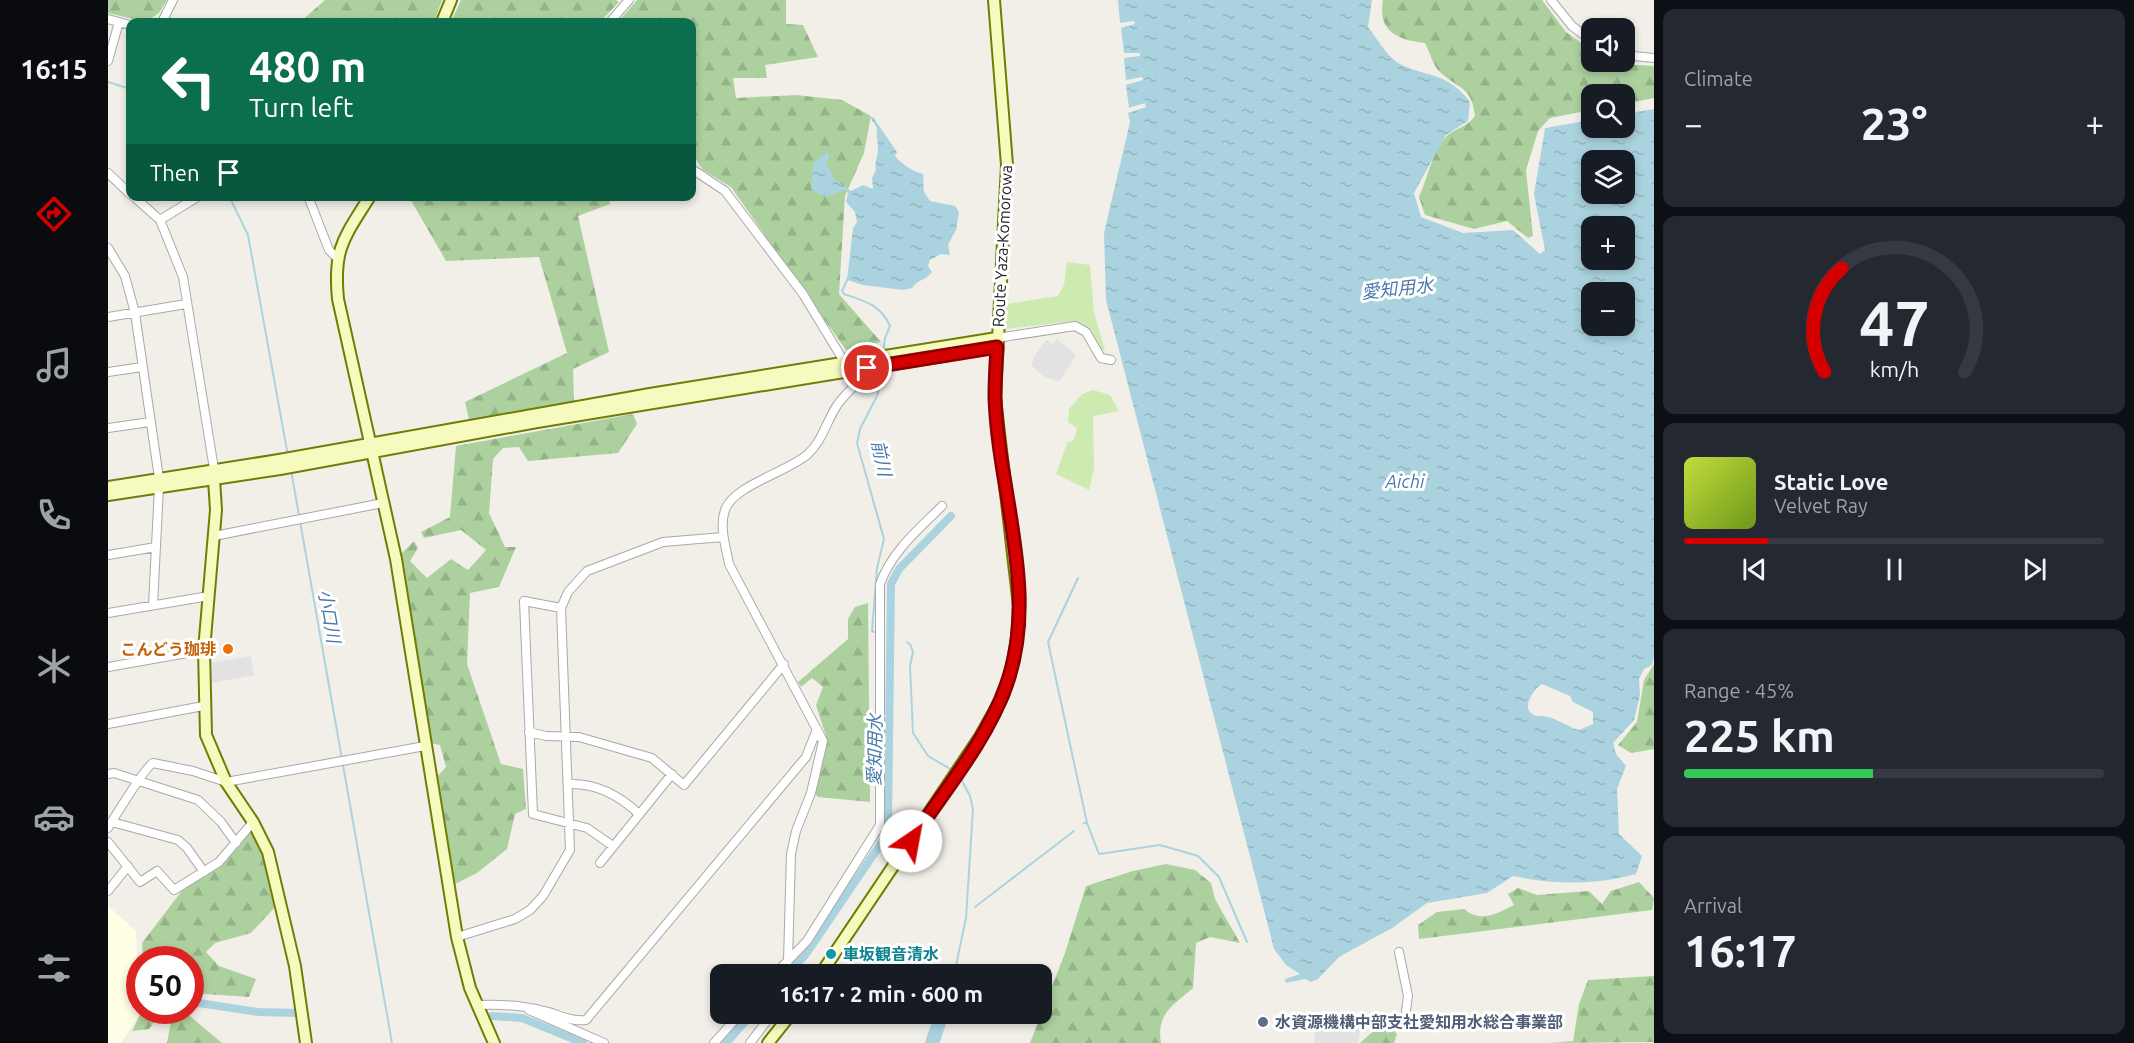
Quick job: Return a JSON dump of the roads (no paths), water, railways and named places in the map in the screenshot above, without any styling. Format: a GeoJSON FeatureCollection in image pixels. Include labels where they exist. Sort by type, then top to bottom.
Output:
{"type":"FeatureCollection","features":[{"type":"Feature","properties":{"kind":"street"},"geometry":{"type":"LineString","coordinates":[[164,18],[173,0]]}},
{"type":"Feature","properties":{"kind":"street"},"geometry":{"type":"LineString","coordinates":[[444,18],[451,0]]}},
{"type":"Feature","properties":{"kind":"street"},"geometry":{"type":"LineString","coordinates":[[613,18],[629,0]]}},
{"type":"Feature","properties":{"kind":"street","name":"Route Yaza-Komorowa"},"geometry":{"type":"LineString","coordinates":[[827,964],[956,773],[1003,696],[1015,657],[1019,622],[1018,582],[995,398],[1007,165],[994,0]]}},
{"type":"Feature","properties":{"kind":"street"},"geometry":{"type":"LineString","coordinates":[[1551,0],[1572,26],[1581,33]]}},
{"type":"Feature","properties":{"kind":"street"},"geometry":{"type":"LineString","coordinates":[[108,19],[126,24]]}},
{"type":"Feature","properties":{"kind":"street"},"geometry":{"type":"LineString","coordinates":[[108,61],[119,22]]}},
{"type":"Feature","properties":{"kind":"street"},"geometry":{"type":"LineString","coordinates":[[1635,56],[1654,58]]}},
{"type":"Feature","properties":{"kind":"street"},"geometry":{"type":"LineString","coordinates":[[696,171],[725,191],[803,294],[845,363]]}},
{"type":"Feature","properties":{"kind":"street"},"geometry":{"type":"LineString","coordinates":[[108,173],[126,190]]}},
{"type":"Feature","properties":{"kind":"street"},"geometry":{"type":"LineString","coordinates":[[138,201],[159,220],[183,277],[214,474],[216,493],[214,536],[204,650],[203,706],[206,735],[226,782],[253,822],[268,852],[295,966],[306,1043]]}},
{"type":"Feature","properties":{"kind":"street"},"geometry":{"type":"LineString","coordinates":[[159,220],[191,201]]}},
{"type":"Feature","properties":{"kind":"street"},"geometry":{"type":"LineString","coordinates":[[310,201],[329,250],[337,258]]}},
{"type":"Feature","properties":{"kind":"street"},"geometry":{"type":"LineString","coordinates":[[367,201],[343,240],[337,258],[338,299],[396,559],[457,937],[477,1005],[494,1043]]}},
{"type":"Feature","properties":{"kind":"street"},"geometry":{"type":"LineString","coordinates":[[108,248],[125,276],[135,313],[159,483],[153,605]]}},
{"type":"Feature","properties":{"kind":"street"},"geometry":{"type":"LineString","coordinates":[[108,317],[186,304]]}},
{"type":"Feature","properties":{"kind":"street"},"geometry":{"type":"LineString","coordinates":[[108,495],[159,483],[867,368],[1075,326],[1086,332],[1101,358],[1111,360]]}},
{"type":"Feature","properties":{"kind":"street"},"geometry":{"type":"LineString","coordinates":[[371,449],[627,398],[845,363],[997,342]]}},
{"type":"Feature","properties":{"kind":"street"},"geometry":{"type":"LineString","coordinates":[[108,372],[142,367]]}},
{"type":"Feature","properties":{"kind":"street"},"geometry":{"type":"LineString","coordinates":[[788,961],[791,854],[796,831],[811,793],[823,741],[729,564],[723,537],[725,510],[734,497],[806,456],[820,439],[837,405],[863,378],[867,368]]}},
{"type":"Feature","properties":{"kind":"street"},"geometry":{"type":"LineString","coordinates":[[108,428],[150,422]]}},
{"type":"Feature","properties":{"kind":"street"},"geometry":{"type":"LineString","coordinates":[[108,487],[159,483]]}},
{"type":"Feature","properties":{"kind":"street"},"geometry":{"type":"LineString","coordinates":[[214,536],[383,503]]}},
{"type":"Feature","properties":{"kind":"street"},"geometry":{"type":"LineString","coordinates":[[785,964],[807,941],[880,825],[880,584],[887,565],[898,551],[942,506]]}},
{"type":"Feature","properties":{"kind":"street"},"geometry":{"type":"LineString","coordinates":[[457,937],[515,919],[537,903],[570,850],[561,608],[568,592],[587,571],[663,542],[723,537]]}},
{"type":"Feature","properties":{"kind":"street"},"geometry":{"type":"LineString","coordinates":[[108,555],[156,547]]}},
{"type":"Feature","properties":{"kind":"street"},"geometry":{"type":"LineString","coordinates":[[108,613],[209,596]]}},
{"type":"Feature","properties":{"kind":"street"},"geometry":{"type":"LineString","coordinates":[[561,608],[524,601],[533,814],[595,832],[613,846]]}},
{"type":"Feature","properties":{"kind":"street"},"geometry":{"type":"LineString","coordinates":[[108,667],[204,650]]}},
{"type":"Feature","properties":{"kind":"street"},"geometry":{"type":"LineString","coordinates":[[529,732],[546,736],[579,737],[652,758],[684,785],[784,664]]}},
{"type":"Feature","properties":{"kind":"street"},"geometry":{"type":"LineString","coordinates":[[108,724],[203,706]]}},
{"type":"Feature","properties":{"kind":"street"},"geometry":{"type":"LineString","coordinates":[[477,1005],[501,1004],[525,1007],[578,1021],[586,1020],[806,757],[817,729]]}},
{"type":"Feature","properties":{"kind":"street"},"geometry":{"type":"LineString","coordinates":[[204,872],[187,848],[178,840],[110,825],[139,783],[145,769],[153,763],[193,771],[226,782],[425,746]]}},
{"type":"Feature","properties":{"kind":"street"},"geometry":{"type":"LineString","coordinates":[[108,774],[114,773],[139,783],[198,800],[214,814],[236,843]]}},
{"type":"Feature","properties":{"kind":"street"},"geometry":{"type":"LineString","coordinates":[[600,863],[672,774]]}},
{"type":"Feature","properties":{"kind":"street"},"geometry":{"type":"LineString","coordinates":[[569,784],[594,786],[606,790],[639,814]]}},
{"type":"Feature","properties":{"kind":"street"},"geometry":{"type":"LineString","coordinates":[[108,842],[140,882],[157,871],[174,891],[219,862],[253,822]]}},
{"type":"Feature","properties":{"kind":"street"},"geometry":{"type":"LineString","coordinates":[[108,891],[128,866]]}},
{"type":"Feature","properties":{"kind":"street"},"geometry":{"type":"LineString","coordinates":[[1399,952],[1408,996],[1407,1011]]}},
{"type":"Feature","properties":{"kind":"street"},"geometry":{"type":"LineString","coordinates":[[525,1007],[534,1014],[604,1043]]}},
{"type":"Feature","properties":{"kind":"street"},"geometry":{"type":"LineString","coordinates":[[714,1043],[731,1024]]}},
{"type":"Feature","properties":{"kind":"street"},"geometry":{"type":"LineString","coordinates":[[750,1043],[764,1024]]}},
{"type":"Feature","properties":{"kind":"street"},"geometry":{"type":"LineString","coordinates":[[768,1043],[783,1024]]}},
{"type":"Feature","properties":{"kind":"water","name":"Aichi"},"geometry":{"type":"Polygon","coordinates":[[[1118,0],[1372,0],[1368,27],[1392,58],[1402,65],[1446,81],[1470,102],[1468,121],[1446,135],[1414,193],[1421,217],[1463,233],[1513,230],[1540,254],[1545,250],[1534,194],[1545,128],[1581,122],[1581,138],[1635,138],[1635,112],[1654,109],[1654,656],[1652,665],[1644,669],[1639,679],[1640,695],[1634,720],[1613,743],[1616,754],[1626,766],[1617,789],[1619,834],[1642,856],[1636,874],[1590,882],[1544,881],[1513,876],[1487,893],[1427,903],[1392,928],[1339,957],[1318,979],[1311,982],[1305,979],[1286,983],[1285,979],[1300,974],[1286,965],[1274,949],[1106,300],[1104,233],[1130,122],[1128,113],[1146,107],[1145,103],[1129,108],[1126,85],[1143,80],[1142,77],[1126,80],[1124,58],[1140,56],[1140,53],[1124,53],[1121,28],[1135,24],[1134,21],[1120,23],[1118,0]],[[1542,684],[1529,701],[1528,709],[1532,714],[1552,718],[1579,730],[1593,724],[1593,712],[1573,702],[1570,696],[1542,684]]]}},
{"type":"Feature","properties":{"kind":"water"},"geometry":{"type":"Polygon","coordinates":[[[870,117],[873,117],[897,152],[895,156],[908,167],[923,174],[924,192],[930,201],[955,206],[959,212],[956,230],[948,245],[950,255],[941,254],[930,260],[928,266],[932,272],[930,275],[912,288],[903,290],[863,285],[847,280],[853,228],[857,222],[855,212],[846,202],[848,193],[844,190],[826,197],[811,189],[813,164],[827,151],[830,157],[826,162],[834,179],[851,191],[863,185],[873,189],[872,178],[876,170],[878,146],[877,128],[870,117]]]}},
{"type":"Feature","properties":{"kind":"waterway","name":"小口川"},"geometry":{"type":"LineString","coordinates":[[108,82],[126,88]]}},
{"type":"Feature","properties":{"kind":"waterway","name":"小口川"},"geometry":{"type":"LineString","coordinates":[[231,201],[248,235],[288,456]]}},
{"type":"Feature","properties":{"kind":"waterway","name":"前川"},"geometry":{"type":"LineString","coordinates":[[848,278],[842,291],[844,294],[877,308],[890,326],[885,338],[883,353]]}},
{"type":"Feature","properties":{"kind":"waterway","name":"前川"},"geometry":{"type":"LineString","coordinates":[[874,632],[872,631],[877,568],[884,539],[857,443],[860,429],[878,394],[881,370]]}},
{"type":"Feature","properties":{"kind":"waterway","name":"小口川"},"geometry":{"type":"LineString","coordinates":[[291,470],[392,1043]]}},
{"type":"Feature","properties":{"kind":"waterway","name":"愛知用水"},"geometry":{"type":"LineString","coordinates":[[797,964],[884,839],[888,821],[891,584],[899,569],[951,516]]}},
{"type":"Feature","properties":{"kind":"waterway"},"geometry":{"type":"LineString","coordinates":[[1078,578],[1048,642],[1087,823],[1084,823]]}},
{"type":"Feature","properties":{"kind":"waterway","name":"前川"},"geometry":{"type":"LineString","coordinates":[[907,642],[913,652],[910,666],[913,733],[928,756],[952,770]]}},
{"type":"Feature","properties":{"kind":"waterway","name":"前川"},"geometry":{"type":"LineString","coordinates":[[956,964],[966,918],[973,809],[970,796],[959,775]]}},
{"type":"Feature","properties":{"kind":"waterway"},"geometry":{"type":"LineString","coordinates":[[1087,823],[1099,854],[1160,845],[1198,856],[1219,877],[1247,942]]}},
{"type":"Feature","properties":{"kind":"waterway"},"geometry":{"type":"LineString","coordinates":[[975,907],[1074,831]]}},
{"type":"Feature","properties":{"kind":"waterway","name":"愛知用水"},"geometry":{"type":"LineString","coordinates":[[204,1004],[258,1012],[299,1013]]}},
{"type":"Feature","properties":{"kind":"waterway","name":"愛知用水"},"geometry":{"type":"LineString","coordinates":[[492,1016],[522,1018],[583,1043]]}},
{"type":"Feature","properties":{"kind":"waterway","name":"愛知用水"},"geometry":{"type":"LineString","coordinates":[[726,1043],[743,1024]]}},
{"type":"Feature","properties":{"kind":"waterway","name":"前川"},"geometry":{"type":"LineString","coordinates":[[932,1043],[939,1024]]}},
{"type":"Feature","properties":{"kind":"place","name":"こんどう珈琲"},"geometry":{"type":"Point","coordinates":[228,649]}},
{"type":"Feature","properties":{"kind":"place","name":"車坂観音清水"},"geometry":{"type":"Point","coordinates":[831,954]}},
{"type":"Feature","properties":{"kind":"place","name":"水資源機構中部支社愛知用水総合事業部"},"geometry":{"type":"Point","coordinates":[1263,1022]}}]}
